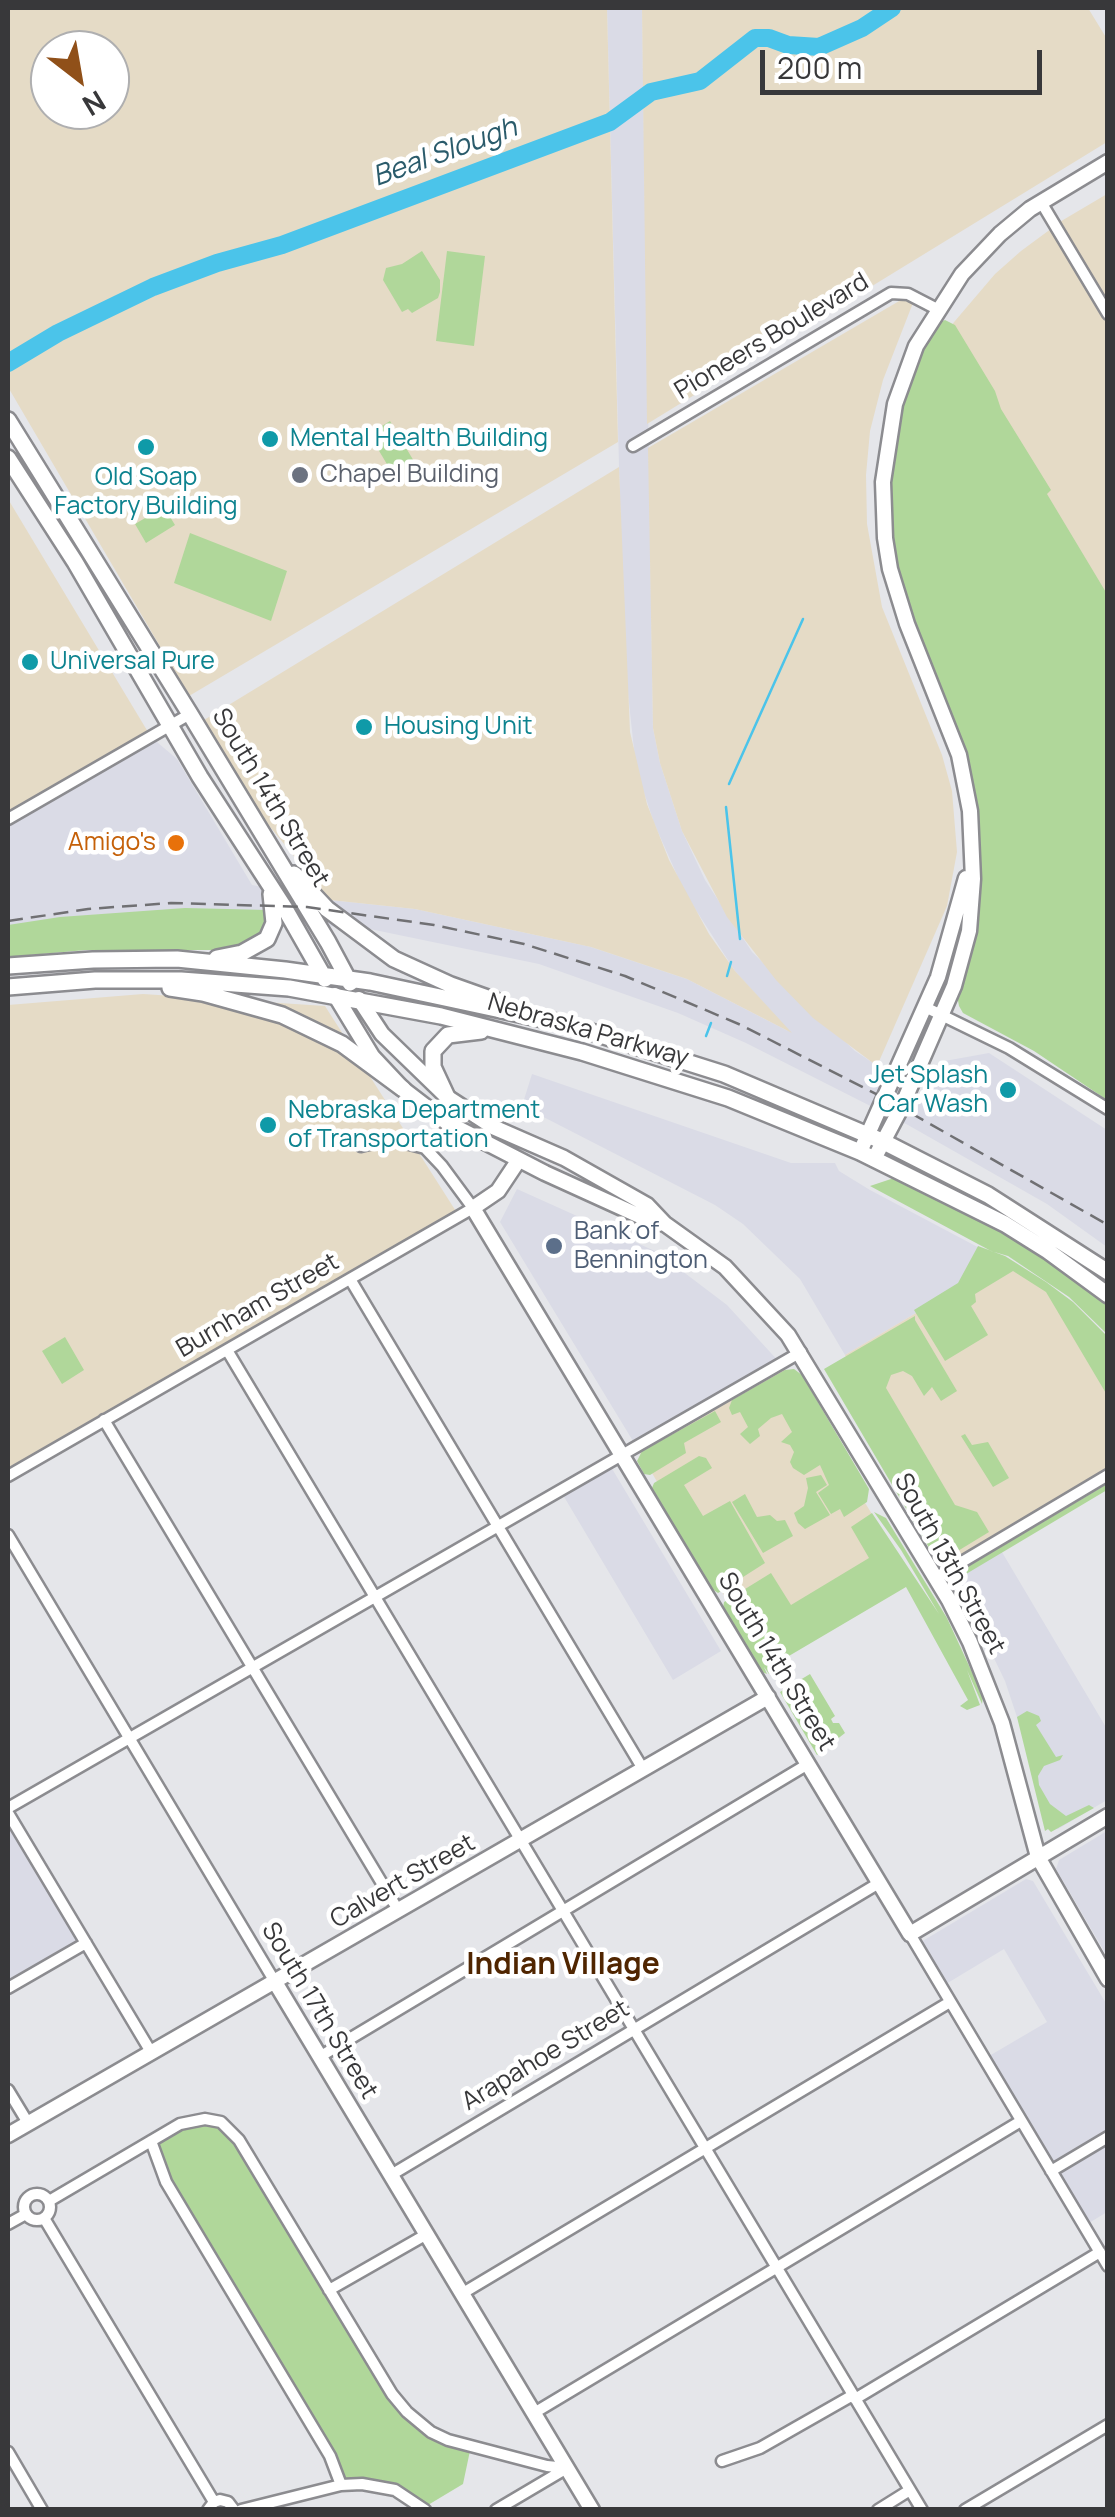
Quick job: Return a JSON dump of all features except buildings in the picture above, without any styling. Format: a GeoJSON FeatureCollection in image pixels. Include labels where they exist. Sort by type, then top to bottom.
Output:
{"type":"FeatureCollection","features":[{"type":"Feature","properties":{"kind":"main road"},"geometry":{"type":"LineString","coordinates":[[867,1156],[942,1015],[969,931],[972,843],[959,755],[890,570],[883,510],[885,454],[895,404],[916,346],[937,309],[980,254],[1041,202],[1108,162]]}},
{"type":"Feature","properties":{"kind":"main road","name":"South 14th Street"},"geometry":{"type":"LineString","coordinates":[[8,420],[321,930],[359,999]]}},
{"type":"Feature","properties":{"kind":"main road","name":"South 14th Street"},"geometry":{"type":"LineString","coordinates":[[8,458],[284,906],[334,995]]}},
{"type":"Feature","properties":{"kind":"main road"},"geometry":{"type":"LineString","coordinates":[[256,826],[327,909],[394,959],[451,986],[566,1024]]}},
{"type":"Feature","properties":{"kind":"main road"},"geometry":{"type":"LineString","coordinates":[[876,1139],[956,922],[972,843]]}},
{"type":"Feature","properties":{"kind":"main road"},"geometry":{"type":"LineString","coordinates":[[177,959],[228,957],[261,944],[274,924],[268,885]]}},
{"type":"Feature","properties":{"kind":"main road","name":"Nebraska Parkway"},"geometry":{"type":"LineString","coordinates":[[8,966],[177,959],[347,978],[566,1024],[724,1074],[876,1139],[1026,1217],[1108,1272]]}},
{"type":"Feature","properties":{"kind":"main road"},"geometry":{"type":"LineString","coordinates":[[111,980],[204,993],[282,1014],[342,1044],[403,1089]]}},
{"type":"Feature","properties":{"kind":"main road","name":"Nebraska Parkway"},"geometry":{"type":"LineString","coordinates":[[8,986],[111,980],[237,983],[359,999],[582,1052],[728,1098],[867,1156],[1005,1224],[1108,1295]]}},
{"type":"Feature","properties":{"kind":"main road","name":"South 13th Street"},"geometry":{"type":"LineString","coordinates":[[334,995],[372,1056],[403,1089],[456,1128],[644,1218],[665,1224]]}},
{"type":"Feature","properties":{"kind":"main road","name":"South 13th Street"},"geometry":{"type":"LineString","coordinates":[[359,999],[382,1034],[447,1097],[493,1127],[610,1182],[647,1205],[665,1224],[710,1254],[742,1282],[801,1352],[935,1578],[988,1684],[1038,1857],[1108,1979]]}},
{"type":"Feature","properties":{"kind":"main road"},"geometry":{"type":"LineString","coordinates":[[447,1097],[432,1067],[437,1043],[456,1032],[503,1032]]}},
{"type":"Feature","properties":{"kind":"main road","name":"Burnham Street"},"geometry":{"type":"LineString","coordinates":[[473,1208],[505,1184],[518,1160]]}},
{"type":"Feature","properties":{"kind":"main road","name":"South 14th Street"},"geometry":{"type":"LineString","coordinates":[[473,1208],[910,1934]]}},
{"type":"Feature","properties":{"kind":"main road","name":"Calvert Street"},"geometry":{"type":"LineString","coordinates":[[8,2135],[768,1697]]}},
{"type":"Feature","properties":{"kind":"main road"},"geometry":{"type":"LineString","coordinates":[[910,1934],[1108,1816]]}},
{"type":"Feature","properties":{"kind":"main road","name":"South 17th Street"},"geometry":{"type":"LineString","coordinates":[[275,1982],[592,2510]]}},
{"type":"Feature","properties":{"kind":"street"},"geometry":{"type":"LineString","coordinates":[[1041,202],[1108,314]]}},
{"type":"Feature","properties":{"kind":"street","name":"Pioneers Boulevard"},"geometry":{"type":"LineString","coordinates":[[633,446],[891,293],[908,294],[937,309]]}},
{"type":"Feature","properties":{"kind":"street"},"geometry":{"type":"LineString","coordinates":[[8,819],[190,714]]}},
{"type":"Feature","properties":{"kind":"street"},"geometry":{"type":"LineString","coordinates":[[925,1008],[1009,1048],[1108,1109]]}},
{"type":"Feature","properties":{"kind":"street","name":"South 14th Street"},"geometry":{"type":"LineString","coordinates":[[361,1146],[390,1139],[425,1148],[473,1208]]}},
{"type":"Feature","properties":{"kind":"street","name":"Burnham Street"},"geometry":{"type":"LineString","coordinates":[[8,1476],[473,1208]]}},
{"type":"Feature","properties":{"kind":"street"},"geometry":{"type":"LineString","coordinates":[[350,1279],[643,1769]]}},
{"type":"Feature","properties":{"kind":"street"},"geometry":{"type":"LineString","coordinates":[[227,1350],[922,2510]]}},
{"type":"Feature","properties":{"kind":"street"},"geometry":{"type":"LineString","coordinates":[[151,2052],[8,1810],[801,1352]]}},
{"type":"Feature","properties":{"kind":"street"},"geometry":{"type":"LineString","coordinates":[[104,1420],[398,1910]]}},
{"type":"Feature","properties":{"kind":"street"},"geometry":{"type":"LineString","coordinates":[[935,1578],[1108,1474]]}},
{"type":"Feature","properties":{"kind":"street","name":"South 17th Street"},"geometry":{"type":"LineString","coordinates":[[8,1535],[275,1982]]}},
{"type":"Feature","properties":{"kind":"street"},"geometry":{"type":"LineString","coordinates":[[320,2056],[808,1764]]}},
{"type":"Feature","properties":{"kind":"street","name":"Arapahoe Street"},"geometry":{"type":"LineString","coordinates":[[391,2174],[879,1883]]}},
{"type":"Feature","properties":{"kind":"street","name":"South 14th Street"},"geometry":{"type":"LineString","coordinates":[[910,1934],[1108,2266]]}},
{"type":"Feature","properties":{"kind":"street"},"geometry":{"type":"LineString","coordinates":[[8,1988],[86,1943]]}},
{"type":"Feature","properties":{"kind":"street"},"geometry":{"type":"LineString","coordinates":[[463,2294],[950,2002]]}},
{"type":"Feature","properties":{"kind":"street"},"geometry":{"type":"LineString","coordinates":[[8,2090],[28,2123]]}},
{"type":"Feature","properties":{"kind":"street"},"geometry":{"type":"LineString","coordinates":[[48,2201],[189,2121],[213,2120],[229,2128],[392,2394],[420,2424],[448,2440],[568,2468]]}},
{"type":"Feature","properties":{"kind":"street"},"geometry":{"type":"LineString","coordinates":[[534,2412],[1021,2121]]}},
{"type":"Feature","properties":{"kind":"street"},"geometry":{"type":"LineString","coordinates":[[1051,2171],[1108,2137]]}},
{"type":"Feature","properties":{"kind":"street"},"geometry":{"type":"LineString","coordinates":[[151,2141],[166,2182],[330,2456],[341,2485]]}},
{"type":"Feature","properties":{"kind":"street"},"geometry":{"type":"LineString","coordinates":[[33,2194],[41,2194],[48,2201],[50,2209],[44,2218],[32,2219],[26,2214],[24,2204],[33,2194]]}},
{"type":"Feature","properties":{"kind":"street"},"geometry":{"type":"LineString","coordinates":[[8,2224],[26,2214]]}},
{"type":"Feature","properties":{"kind":"street"},"geometry":{"type":"LineString","coordinates":[[44,2218],[211,2506],[224,2500],[237,2510],[341,2485],[373,2484],[395,2490],[425,2510]]}},
{"type":"Feature","properties":{"kind":"street"},"geometry":{"type":"LineString","coordinates":[[329,2290],[427,2234]]}},
{"type":"Feature","properties":{"kind":"street"},"geometry":{"type":"LineString","coordinates":[[722,2461],[760,2448],[854,2397],[1100,2252]]}},
{"type":"Feature","properties":{"kind":"street"},"geometry":{"type":"LineString","coordinates":[[965,2510],[1108,2425]]}},
{"type":"Feature","properties":{"kind":"street"},"geometry":{"type":"LineString","coordinates":[[8,2452],[42,2510]]}},
{"type":"Feature","properties":{"kind":"street"},"geometry":{"type":"LineString","coordinates":[[496,2510],[568,2468]]}},
{"type":"Feature","properties":{"kind":"street"},"geometry":{"type":"LineString","coordinates":[[878,2510],[910,2490]]}},
{"type":"Feature","properties":{"kind":"shaded area"},"geometry":{"type":"Polygon","coordinates":[[[8,8],[607,8],[618,442],[189,696],[8,387],[8,8]]]}},
{"type":"Feature","properties":{"kind":"shaded area"},"geometry":{"type":"Polygon","coordinates":[[[607,8],[642,8],[653,728],[682,831],[705,880],[752,952],[855,1051],[922,1095],[939,1062],[989,1053],[1107,1130],[1107,1247],[1047,1204],[908,1125],[746,1043],[678,1013],[539,964],[365,928],[277,924],[8,933],[8,819],[151,737],[177,759],[252,885],[330,900],[415,909],[591,947],[687,979],[788,1031],[735,971],[685,893],[654,823],[636,768],[624,656],[607,8]]]}},
{"type":"Feature","properties":{"kind":"shaded area"},"geometry":{"type":"Polygon","coordinates":[[[642,8],[1088,8],[1107,39],[1107,142],[647,424],[642,8]]]}},
{"type":"Feature","properties":{"kind":"shaded area"},"geometry":{"type":"Polygon","coordinates":[[[1107,194],[1107,1093],[994,887],[949,328],[995,274],[1021,251],[1107,194]]]}},
{"type":"Feature","properties":{"kind":"shaded area"},"geometry":{"type":"Polygon","coordinates":[[[918,290],[883,380],[870,431],[867,524],[882,607],[942,755],[952,791],[957,852],[947,906],[877,1066],[813,1018],[776,980],[727,917],[682,831],[653,728],[648,448],[918,290]]]}},
{"type":"Feature","properties":{"kind":"shaded area"},"geometry":{"type":"Polygon","coordinates":[[[619,467],[630,732],[647,804],[669,860],[709,934],[735,971],[792,1033],[687,979],[591,947],[415,909],[330,900],[266,822],[204,720],[619,467]]]}},
{"type":"Feature","properties":{"kind":"shaded area"},"geometry":{"type":"Polygon","coordinates":[[[8,499],[151,737],[8,819],[8,499]]]}},
{"type":"Feature","properties":{"kind":"shaded area","name":"Nebraska Department of Transportation"},"geometry":{"type":"Polygon","coordinates":[[[143,994],[325,1006],[459,1216],[8,1476],[8,1005],[143,994]]]}},
{"type":"Feature","properties":{"kind":"shaded area"},"geometry":{"type":"Polygon","coordinates":[[[532,1074],[791,1163],[835,1163],[839,1171],[870,1190],[1004,1261],[845,1355],[800,1279],[743,1224],[715,1205],[522,1106],[532,1074]]]}},
{"type":"Feature","properties":{"kind":"shaded area"},"geometry":{"type":"Polygon","coordinates":[[[517,1189],[657,1252],[727,1305],[781,1364],[636,1446],[500,1222],[517,1189]]]}},
{"type":"Feature","properties":{"kind":"shaded area"},"geometry":{"type":"Polygon","coordinates":[[[1004,1261],[1040,1281],[1107,1339],[1107,1475],[959,1564],[845,1355],[1004,1261]]]}},
{"type":"Feature","properties":{"kind":"shaded area"},"geometry":{"type":"Polygon","coordinates":[[[781,1364],[910,1577],[764,1663],[636,1446],[781,1364]]]}},
{"type":"Feature","properties":{"kind":"shaded area"},"geometry":{"type":"Polygon","coordinates":[[[608,1462],[721,1651],[673,1680],[560,1490],[608,1462]]]}},
{"type":"Feature","properties":{"kind":"shaded area"},"geometry":{"type":"Polygon","coordinates":[[[996,1542],[1107,1729],[1107,1800],[1058,1829],[1045,1827],[1026,1744],[1005,1681],[951,1569],[996,1542]]]}},
{"type":"Feature","properties":{"kind":"shaded area"},"geometry":{"type":"Polygon","coordinates":[[[8,1813],[86,1943],[8,1988],[8,1813]]]}},
{"type":"Feature","properties":{"kind":"shaded area"},"geometry":{"type":"Polygon","coordinates":[[[1107,1831],[1107,1956],[1056,1869],[1059,1860],[1107,1831]]]}},
{"type":"Feature","properties":{"kind":"shaded area"},"geometry":{"type":"Polygon","coordinates":[[[1026,1879],[1033,1881],[1107,2005],[1107,2212],[1084,2226],[984,2059],[1047,2022],[1004,1949],[941,1987],[916,1945],[1026,1879]]]}},
{"type":"Feature","properties":{"kind":"green space"},"geometry":{"type":"Polygon","coordinates":[[[422,251],[440,280],[440,292],[438,298],[412,313],[408,309],[402,312],[383,280],[386,268],[402,264],[422,251]]]}},
{"type":"Feature","properties":{"kind":"green space"},"geometry":{"type":"Polygon","coordinates":[[[447,251],[485,256],[474,346],[436,341],[447,251]]]}},
{"type":"Feature","properties":{"kind":"green space"},"geometry":{"type":"Polygon","coordinates":[[[945,320],[955,325],[995,391],[1001,409],[1051,490],[1047,494],[1107,594],[1107,1100],[1034,1051],[963,1013],[959,1006],[957,995],[979,871],[977,812],[961,740],[909,614],[898,574],[892,546],[889,475],[899,413],[918,357],[934,325],[945,320]]]}},
{"type":"Feature","properties":{"kind":"green space"},"geometry":{"type":"Polygon","coordinates":[[[390,421],[415,463],[394,476],[369,434],[390,421]]]}},
{"type":"Feature","properties":{"kind":"green space"},"geometry":{"type":"Polygon","coordinates":[[[164,507],[175,525],[146,543],[135,524],[164,507]]]}},
{"type":"Feature","properties":{"kind":"green space"},"geometry":{"type":"Polygon","coordinates":[[[190,533],[287,571],[271,621],[174,583],[190,533]]]}},
{"type":"Feature","properties":{"kind":"green space"},"geometry":{"type":"Polygon","coordinates":[[[185,908],[268,910],[269,917],[264,932],[242,947],[86,950],[8,957],[8,925],[185,908]]]}},
{"type":"Feature","properties":{"kind":"green space"},"geometry":{"type":"Polygon","coordinates":[[[894,1178],[961,1207],[1061,1268],[1107,1303],[1107,1334],[1069,1297],[1008,1256],[991,1251],[870,1186],[894,1178]]]}},
{"type":"Feature","properties":{"kind":"green space"},"geometry":{"type":"Polygon","coordinates":[[[978,1246],[1005,1256],[1046,1282],[1107,1336],[1107,1395],[1046,1292],[1013,1271],[975,1294],[976,1302],[971,1306],[988,1335],[945,1361],[914,1310],[958,1283],[978,1246]]]}},
{"type":"Feature","properties":{"kind":"green space"},"geometry":{"type":"Polygon","coordinates":[[[915,1316],[957,1391],[941,1401],[932,1387],[924,1396],[912,1376],[903,1371],[891,1375],[886,1388],[955,1505],[977,1512],[989,1532],[943,1560],[931,1551],[824,1369],[915,1316]]]}},
{"type":"Feature","properties":{"kind":"green space"},"geometry":{"type":"Polygon","coordinates":[[[65,1337],[84,1370],[62,1384],[42,1351],[65,1337]]]}},
{"type":"Feature","properties":{"kind":"green space"},"geometry":{"type":"Polygon","coordinates":[[[794,1369],[802,1375],[869,1489],[867,1502],[844,1517],[840,1509],[831,1514],[818,1493],[829,1485],[820,1465],[804,1475],[793,1468],[790,1462],[794,1452],[790,1445],[781,1442],[792,1432],[782,1414],[758,1429],[760,1436],[750,1444],[740,1434],[748,1427],[740,1412],[732,1415],[729,1408],[732,1400],[785,1370],[794,1369]]]}},
{"type":"Feature","properties":{"kind":"green space"},"geometry":{"type":"Polygon","coordinates":[[[715,1411],[721,1422],[684,1443],[686,1453],[650,1475],[644,1474],[637,1461],[642,1451],[715,1411]]]}},
{"type":"Feature","properties":{"kind":"green space"},"geometry":{"type":"Polygon","coordinates":[[[965,1434],[972,1445],[988,1442],[1009,1478],[993,1487],[961,1436],[965,1434]]]}},
{"type":"Feature","properties":{"kind":"green space"},"geometry":{"type":"Polygon","coordinates":[[[699,1456],[706,1458],[712,1468],[684,1485],[703,1516],[730,1501],[765,1563],[718,1593],[652,1488],[654,1483],[699,1456]]]}},
{"type":"Feature","properties":{"kind":"green space"},"geometry":{"type":"Polygon","coordinates":[[[821,1475],[827,1485],[816,1492],[830,1515],[805,1529],[794,1513],[804,1506],[806,1478],[821,1475]]]}},
{"type":"Feature","properties":{"kind":"green space"},"geometry":{"type":"Polygon","coordinates":[[[1107,1484],[1107,1490],[956,1580],[967,1567],[1107,1484]]]}},
{"type":"Feature","properties":{"kind":"green space"},"geometry":{"type":"Polygon","coordinates":[[[745,1494],[757,1517],[770,1515],[777,1521],[785,1520],[793,1536],[763,1553],[732,1502],[745,1494]]]}},
{"type":"Feature","properties":{"kind":"green space"},"geometry":{"type":"Polygon","coordinates":[[[874,1512],[886,1518],[947,1618],[983,1696],[982,1704],[967,1670],[980,1705],[967,1710],[960,1706],[968,1700],[906,1587],[777,1663],[779,1670],[769,1674],[764,1667],[767,1674],[762,1672],[723,1608],[724,1602],[771,1573],[791,1605],[869,1558],[851,1527],[872,1513],[939,1614],[874,1512]]]}},
{"type":"Feature","properties":{"kind":"green space"},"geometry":{"type":"Polygon","coordinates":[[[810,1674],[835,1716],[831,1719],[833,1723],[839,1723],[845,1733],[817,1755],[780,1692],[810,1674]]]}},
{"type":"Feature","properties":{"kind":"green space"},"geometry":{"type":"Polygon","coordinates":[[[1027,1711],[1039,1716],[1041,1721],[1036,1725],[1056,1757],[1063,1755],[1044,1766],[1038,1776],[1050,1804],[1066,1816],[1089,1805],[1094,1808],[1051,1832],[1045,1831],[1017,1717],[1027,1711]]]}},
{"type":"Feature","properties":{"kind":"green space"},"geometry":{"type":"Polygon","coordinates":[[[189,2121],[229,2128],[369,2357],[413,2418],[471,2446],[463,2484],[423,2508],[404,2494],[341,2485],[337,2470],[166,2182],[151,2141],[189,2121]]]}},
{"type":"Feature","properties":{"kind":"waterway","name":"Beal Slough"},"geometry":{"type":"LineString","coordinates":[[8,363],[58,333],[153,287],[217,263],[282,245],[610,122],[651,92],[700,81],[755,38],[819,47],[862,28],[892,8]]}},
{"type":"Feature","properties":{"kind":"waterway"},"geometry":{"type":"LineString","coordinates":[[729,784],[803,619]]}},
{"type":"Feature","properties":{"kind":"waterway"},"geometry":{"type":"LineString","coordinates":[[726,807],[740,939]]}},
{"type":"Feature","properties":{"kind":"waterway"},"geometry":{"type":"LineString","coordinates":[[727,976],[731,962]]}},
{"type":"Feature","properties":{"kind":"waterway"},"geometry":{"type":"LineString","coordinates":[[706,1036],[711,1023]]}},
{"type":"Feature","properties":{"kind":"railway"},"geometry":{"type":"LineString","coordinates":[[8,921],[88,909],[171,903],[307,907],[434,925],[524,944],[625,976],[741,1025],[886,1099],[1108,1225]]}},
{"type":"Feature","properties":{"kind":"place","name":"Mental Health Building"},"geometry":{"type":"Point","coordinates":[270,439]}},
{"type":"Feature","properties":{"kind":"place","name":"Old Soap Factory Building"},"geometry":{"type":"Point","coordinates":[146,447]}},
{"type":"Feature","properties":{"kind":"place","name":"Chapel Building"},"geometry":{"type":"Point","coordinates":[300,475]}},
{"type":"Feature","properties":{"kind":"place","name":"Universal Pure"},"geometry":{"type":"Point","coordinates":[30,662]}},
{"type":"Feature","properties":{"kind":"place","name":"Housing Unit"},"geometry":{"type":"Point","coordinates":[364,727]}},
{"type":"Feature","properties":{"kind":"place","name":"Amigo's"},"geometry":{"type":"Point","coordinates":[176,843]}},
{"type":"Feature","properties":{"kind":"place","name":"Jet Splash Car Wash"},"geometry":{"type":"Point","coordinates":[1008,1090]}},
{"type":"Feature","properties":{"kind":"place","name":"Nebraska Department of Transportation"},"geometry":{"type":"Point","coordinates":[268,1125]}},
{"type":"Feature","properties":{"kind":"place","name":"Bank of Bennington"},"geometry":{"type":"Point","coordinates":[554,1246]}},
{"type":"Feature","properties":{"kind":"district","name":"Indian Village"},"geometry":{"type":"Point","coordinates":[563,1966]}}]}
